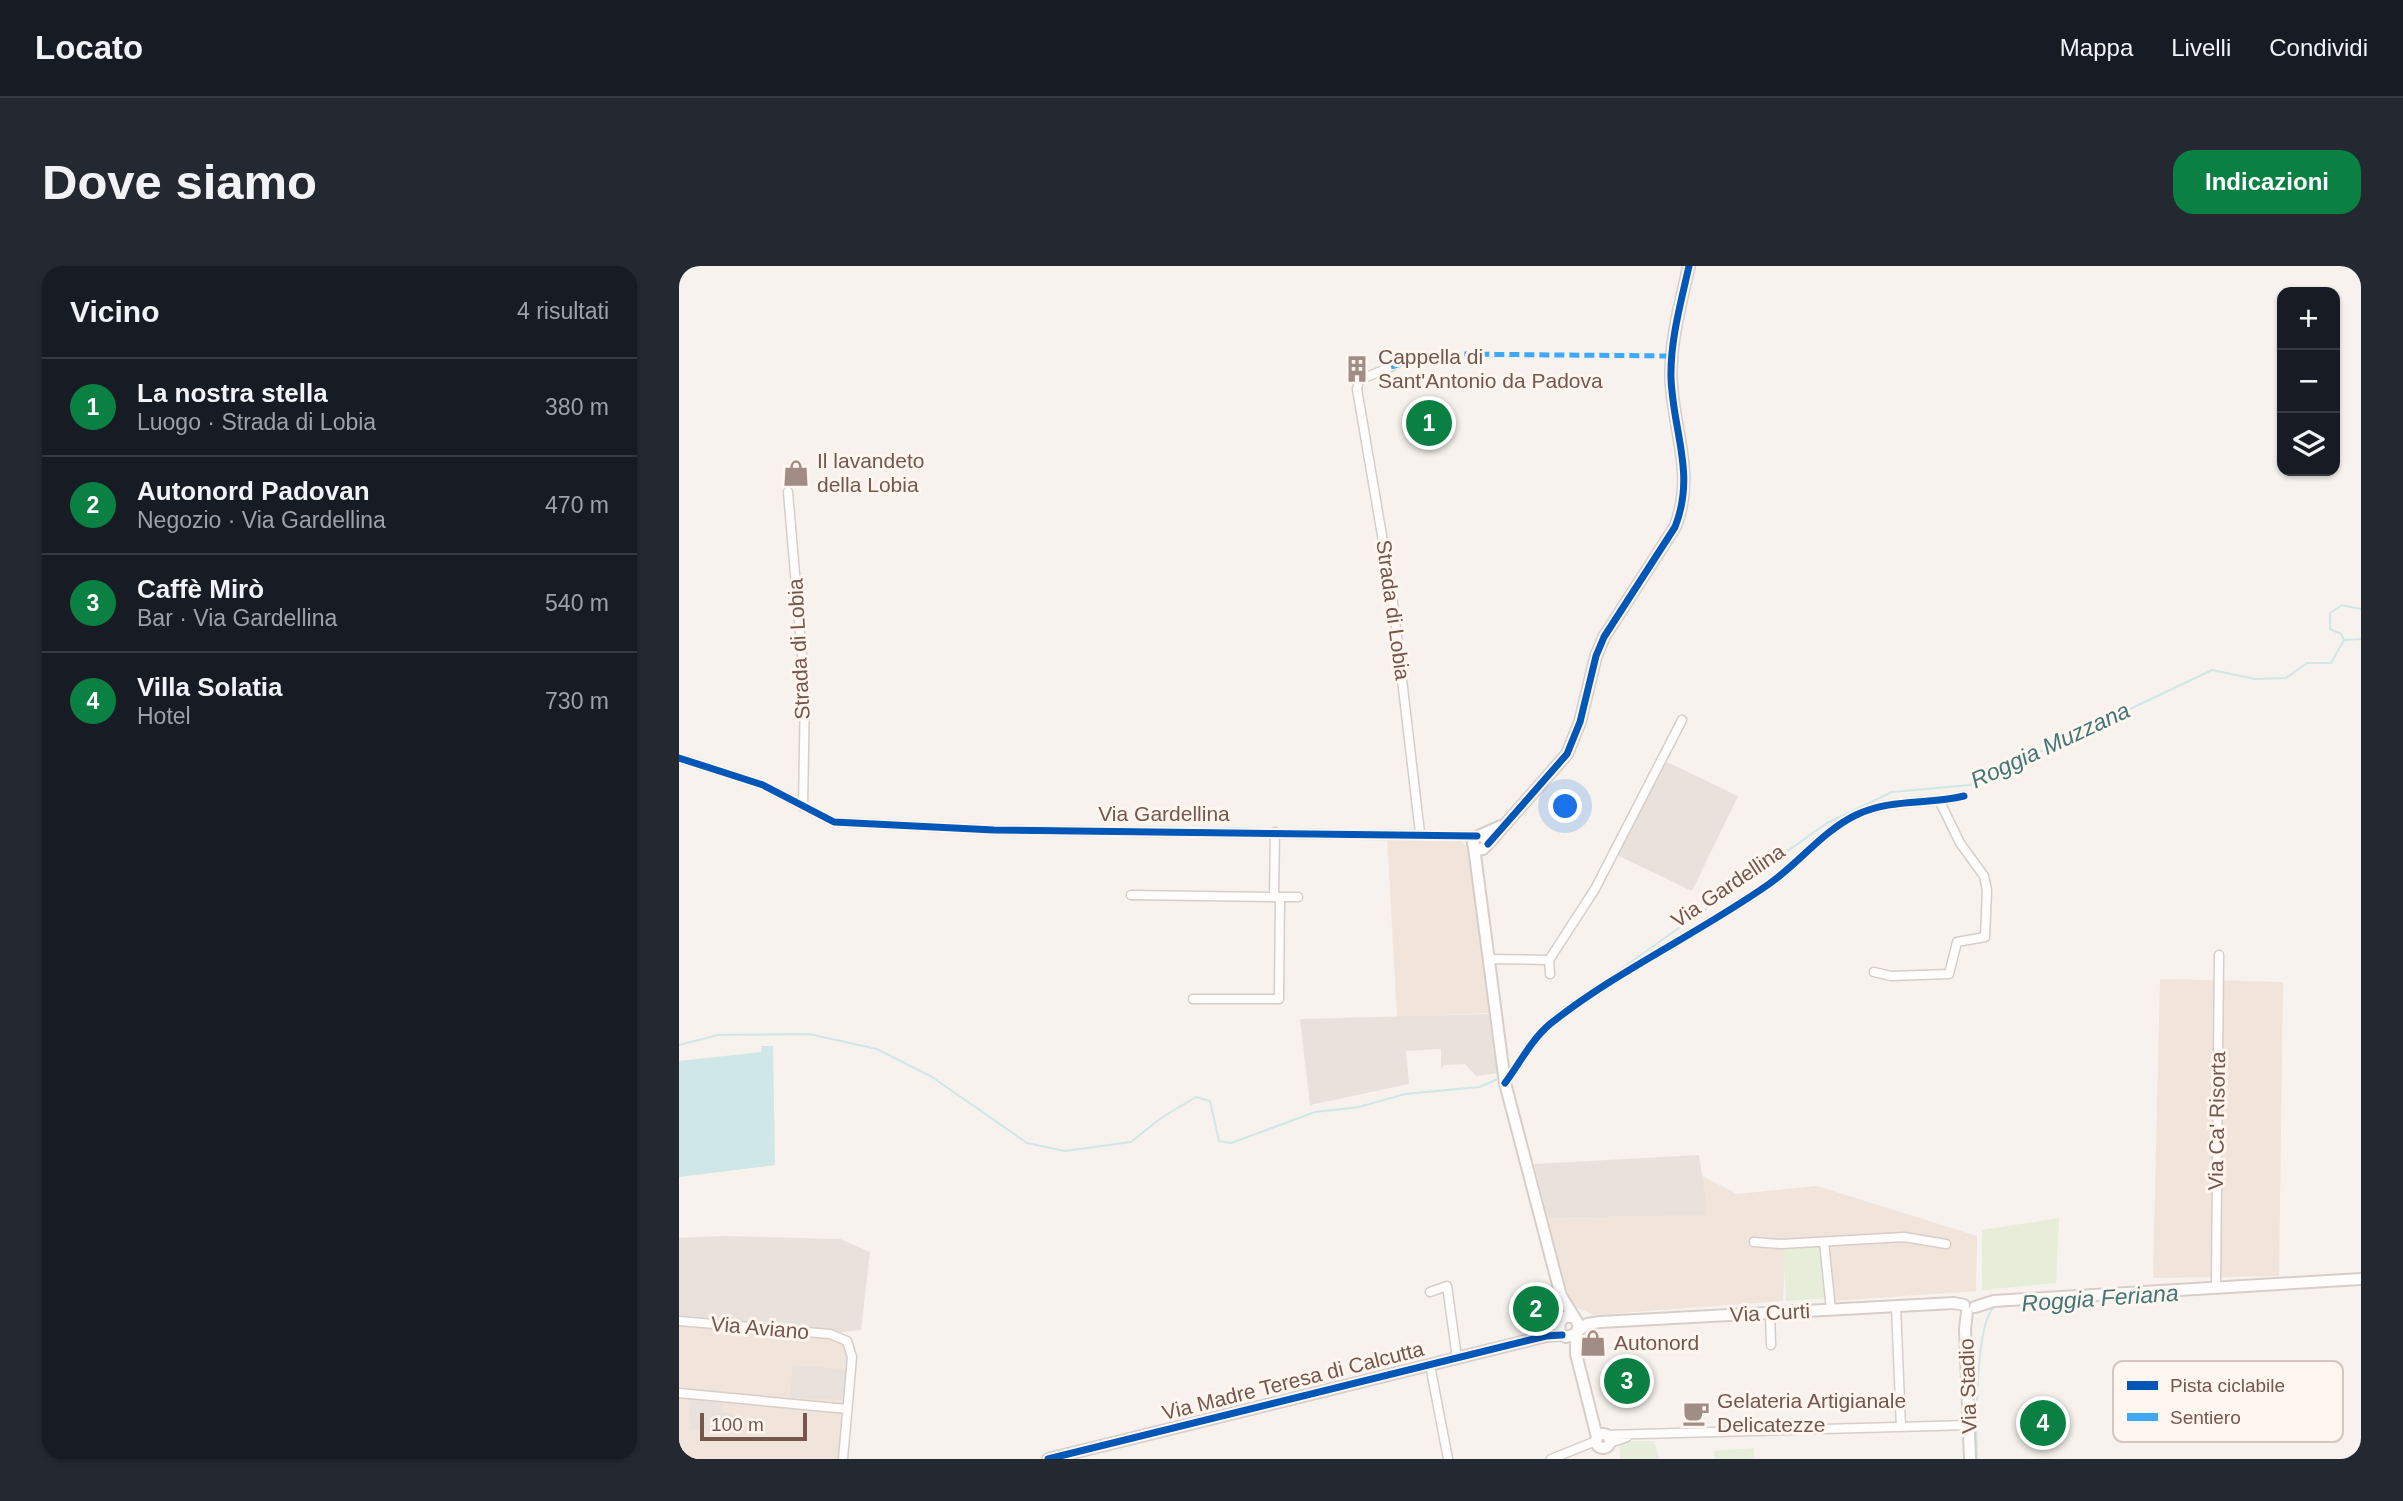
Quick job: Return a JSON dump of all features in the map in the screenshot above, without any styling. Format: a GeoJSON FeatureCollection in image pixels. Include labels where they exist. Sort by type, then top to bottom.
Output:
{"type":"FeatureCollection","features":[{"type":"Feature","properties":{"kind":"street"},"geometry":{"type":"LineString","coordinates":[[1610,1459],[1592,1418],[1576,1354],[1578,1322],[1571,1317],[1561,1296],[1504,1079],[1479,873],[1480,842],[1509,821],[1567,754],[1580,722],[1596,656],[1604,637],[1675,527],[1683,506],[1686,484],[1671,380],[1671,356],[1689,266]]}},
{"type":"Feature","properties":{"kind":"street","name":"Strada di Lobia"},"geometry":{"type":"LineString","coordinates":[[1391,367],[1359,380],[1357,389],[1392,594],[1420,833]]}},
{"type":"Feature","properties":{"kind":"street","name":"Strada di Lobia"},"geometry":{"type":"LineString","coordinates":[[788,492],[805,691],[803,807]]}},
{"type":"Feature","properties":{"kind":"street"},"geometry":{"type":"LineString","coordinates":[[1550,974],[1549,960],[1595,889],[1682,720]]}},
{"type":"Feature","properties":{"kind":"street"},"geometry":{"type":"LineString","coordinates":[[679,758],[763,785],[803,807]]}},
{"type":"Feature","properties":{"kind":"street","name":"Via Gardellina"},"geometry":{"type":"LineString","coordinates":[[1504,1079],[1550,1025],[1660,950],[1697,933],[1771,883],[1835,827],[1858,814],[1898,803],[1940,802],[1964,796]]}},
{"type":"Feature","properties":{"kind":"street"},"geometry":{"type":"LineString","coordinates":[[1874,972],[1891,976],[1949,974],[1957,942],[1985,937],[1987,890],[1984,876],[1960,843],[1940,802]]}},
{"type":"Feature","properties":{"kind":"street","name":"Via Gardellina"},"geometry":{"type":"LineString","coordinates":[[803,807],[834,822],[994,830],[1454,834],[1480,842]]}},
{"type":"Feature","properties":{"kind":"street"},"geometry":{"type":"LineString","coordinates":[[1193,999],[1279,999],[1275,832]]}},
{"type":"Feature","properties":{"kind":"street"},"geometry":{"type":"LineString","coordinates":[[1131,895],[1298,897]]}},
{"type":"Feature","properties":{"kind":"street","name":"Via Ca' Risorta"},"geometry":{"type":"LineString","coordinates":[[2216,1287],[2219,955]]}},
{"type":"Feature","properties":{"kind":"street"},"geometry":{"type":"LineString","coordinates":[[1489,959],[1549,960]]}},
{"type":"Feature","properties":{"kind":"street"},"geometry":{"type":"LineString","coordinates":[[1754,1242],[1781,1244],[1904,1237],[1946,1244]]}},
{"type":"Feature","properties":{"kind":"street"},"geometry":{"type":"LineString","coordinates":[[1824,1242],[1831,1310]]}},
{"type":"Feature","properties":{"kind":"street","name":"Via Curti"},"geometry":{"type":"LineString","coordinates":[[1577,1333],[1587,1324],[1600,1322],[1954,1303],[1969,1308],[1994,1301],[2361,1279]]}},
{"type":"Feature","properties":{"kind":"street","name":"Via Madre Teresa di Calcutta"},"geometry":{"type":"LineString","coordinates":[[1430,1292],[1447,1286],[1457,1358]]}},
{"type":"Feature","properties":{"kind":"street"},"geometry":{"type":"LineString","coordinates":[[1561,1296],[1559,1323],[1563,1336],[1576,1354]]}},
{"type":"Feature","properties":{"kind":"street"},"geometry":{"type":"LineString","coordinates":[[1896,1306],[1901,1427]]}},
{"type":"Feature","properties":{"kind":"street","name":"Via Stadio"},"geometry":{"type":"LineString","coordinates":[[1969,1308],[1965,1329],[1970,1459]]}},
{"type":"Feature","properties":{"kind":"street"},"geometry":{"type":"LineString","coordinates":[[1770,1313],[1770,1345]]}},
{"type":"Feature","properties":{"kind":"street"},"geometry":{"type":"LineString","coordinates":[[1559,1323],[1571,1317]]}},
{"type":"Feature","properties":{"kind":"street","name":"Via Aviano"},"geometry":{"type":"LineString","coordinates":[[679,1321],[841,1337],[851,1348],[852,1357],[847,1409]]}},
{"type":"Feature","properties":{"kind":"street","name":"Via Madre Teresa di Calcutta"},"geometry":{"type":"LineString","coordinates":[[1546,1336],[1559,1323]]}},
{"type":"Feature","properties":{"kind":"street"},"geometry":{"type":"LineString","coordinates":[[1563,1336],[1577,1333]]}},
{"type":"Feature","properties":{"kind":"street","name":"Via Madre Teresa di Calcutta"},"geometry":{"type":"LineString","coordinates":[[1048,1459],[1546,1336],[1563,1336]]}},
{"type":"Feature","properties":{"kind":"street"},"geometry":{"type":"LineString","coordinates":[[1430,1365],[1448,1459]]}},
{"type":"Feature","properties":{"kind":"street"},"geometry":{"type":"LineString","coordinates":[[679,1393],[847,1409],[843,1459]]}},
{"type":"Feature","properties":{"kind":"street"},"geometry":{"type":"LineString","coordinates":[[1551,1459],[1603,1440],[1637,1434],[1970,1425]]}},
{"type":"Feature","properties":{"kind":"shaded area"},"geometry":{"type":"Polygon","coordinates":[[[1665,761],[1738,796],[1692,891],[1617,855],[1665,761]]]}},
{"type":"Feature","properties":{"kind":"shaded area"},"geometry":{"type":"Polygon","coordinates":[[[1387,837],[1457,838],[1469,848],[1489,1013],[1397,1017],[1387,837]]]}},
{"type":"Feature","properties":{"kind":"shaded area"},"geometry":{"type":"Polygon","coordinates":[[[2160,979],[2283,982],[2279,1276],[2153,1278],[2160,979]]]}},
{"type":"Feature","properties":{"kind":"shaded area"},"geometry":{"type":"Polygon","coordinates":[[[1491,1014],[1499,1073],[1476,1076],[1465,1064],[1445,1065],[1441,1069],[1441,1049],[1406,1051],[1409,1084],[1310,1105],[1300,1019],[1491,1014]]]}},
{"type":"Feature","properties":{"kind":"shaded area"},"geometry":{"type":"Polygon","coordinates":[[[1699,1155],[1708,1215],[1548,1218],[1534,1164],[1699,1155]]]}},
{"type":"Feature","properties":{"kind":"shaded area"},"geometry":{"type":"Polygon","coordinates":[[[1702,1176],[1737,1194],[1817,1186],[1977,1236],[1976,1291],[1833,1301],[1786,1243],[1783,1301],[1594,1315],[1571,1305],[1548,1218],[1708,1215],[1702,1176]]]}},
{"type":"Feature","properties":{"kind":"shaded area"},"geometry":{"type":"Polygon","coordinates":[[[722,1236],[840,1239],[870,1252],[861,1330],[842,1332],[679,1317],[679,1238],[722,1236]]]}},
{"type":"Feature","properties":{"kind":"shaded area"},"geometry":{"type":"Polygon","coordinates":[[[679,1324],[840,1340],[847,1346],[849,1358],[839,1459],[679,1459],[679,1324]]]}},
{"type":"Feature","properties":{"kind":"shaded area"},"geometry":{"type":"Polygon","coordinates":[[[793,1365],[847,1370],[845,1400],[790,1397],[793,1365]]]}},
{"type":"Feature","properties":{"kind":"shaded area"},"geometry":{"type":"Polygon","coordinates":[[[689,1397],[722,1400],[723,1413],[734,1414],[731,1433],[691,1430],[689,1397]]]}},
{"type":"Feature","properties":{"kind":"green space"},"geometry":{"type":"Polygon","coordinates":[[[2059,1218],[2056,1283],[1982,1290],[1982,1230],[2059,1218]]]}},
{"type":"Feature","properties":{"kind":"green space"},"geometry":{"type":"Polygon","coordinates":[[[1784,1243],[1823,1243],[1826,1298],[1786,1301],[1784,1243]]]}},
{"type":"Feature","properties":{"kind":"green space"},"geometry":{"type":"Polygon","coordinates":[[[1626,1441],[1654,1441],[1659,1459],[1620,1459],[1620,1445],[1626,1441]]]}},
{"type":"Feature","properties":{"kind":"green space"},"geometry":{"type":"Polygon","coordinates":[[[1754,1448],[1754,1459],[1715,1459],[1714,1451],[1754,1448]]]}},
{"type":"Feature","properties":{"kind":"water"},"geometry":{"type":"Polygon","coordinates":[[[762,1046],[773,1046],[775,1165],[679,1177],[679,1061],[761,1052],[762,1046]]]}},
{"type":"Feature","properties":{"kind":"waterway"},"geometry":{"type":"LineString","coordinates":[[2344,640],[2341,634],[2330,629],[2330,613],[2342,605],[2361,609]]}},
{"type":"Feature","properties":{"kind":"waterway","name":"Roggia Muzzana"},"geometry":{"type":"LineString","coordinates":[[1607,979],[1827,823],[1892,792],[1970,785],[2212,670],[2255,679],[2286,678],[2307,663],[2331,663],[2344,640],[2361,639]]}},
{"type":"Feature","properties":{"kind":"waterway","name":"Roggia Muzzana"},"geometry":{"type":"LineString","coordinates":[[1547,1022],[1593,988]]}},
{"type":"Feature","properties":{"kind":"waterway","name":"Roggia Muzzana"},"geometry":{"type":"LineString","coordinates":[[679,1045],[718,1035],[809,1034],[877,1049],[932,1077],[1027,1143],[1065,1151],[1131,1142],[1161,1118],[1196,1097],[1210,1101],[1219,1141],[1231,1143],[1315,1112],[1359,1107],[1405,1094],[1479,1087],[1498,1079]]}},
{"type":"Feature","properties":{"kind":"waterway","name":"Roggia Muzzana"},"geometry":{"type":"LineString","coordinates":[[1508,1071],[1533,1036]]}},
{"type":"Feature","properties":{"kind":"waterway","name":"Roggia Feriana"},"geometry":{"type":"LineString","coordinates":[[1977,1459],[1980,1355],[1983,1334],[1994,1307]]}},
{"type":"Feature","properties":{"kind":"marked path"},"geometry":{"type":"LineString","coordinates":[[1391,367],[1429,356],[1452,354],[1671,356]]}},
{"type":"Feature","properties":{"kind":"cycle path"},"geometry":{"type":"LineString","coordinates":[[1488,844],[1567,754],[1580,722],[1596,656],[1604,637],[1675,527],[1684,489],[1671,364],[1689,266]]}},
{"type":"Feature","properties":{"kind":"cycle path"},"geometry":{"type":"LineString","coordinates":[[679,758],[763,785],[834,822],[994,830],[1477,836]]}},
{"type":"Feature","properties":{"kind":"cycle path"},"geometry":{"type":"LineString","coordinates":[[1505,1083],[1531,1044],[1550,1024],[1603,986],[1769,884],[1844,822],[1883,806],[1964,796]]}},
{"type":"Feature","properties":{"kind":"cycle path"},"geometry":{"type":"LineString","coordinates":[[1048,1459],[1546,1336],[1562,1335]]}},
{"type":"Feature","properties":{"kind":"place","name":"Cappella di Sant'Antonio da Padova"},"geometry":{"type":"Point","coordinates":[1357,369]}},
{"type":"Feature","properties":{"kind":"place","name":"La nostra stella"},"geometry":{"type":"Point","coordinates":[1429,423]}},
{"type":"Feature","properties":{"kind":"place","name":"Il lavandeto della Lobia"},"geometry":{"type":"Point","coordinates":[796,473]}},
{"type":"Feature","properties":{"kind":"place","name":"Autonord Padovan"},"geometry":{"type":"Point","coordinates":[1536,1309]}},
{"type":"Feature","properties":{"kind":"place","name":"Autonord"},"geometry":{"type":"Point","coordinates":[1593,1343]}},
{"type":"Feature","properties":{"kind":"place","name":"Caffè Mirò"},"geometry":{"type":"Point","coordinates":[1627,1381]}},
{"type":"Feature","properties":{"kind":"place","name":"Gelateria Artigianale Delicatezze"},"geometry":{"type":"Point","coordinates":[1696,1413]}},
{"type":"Feature","properties":{"kind":"place","name":"Villa Solatia"},"geometry":{"type":"Point","coordinates":[2043,1423]}}]}
